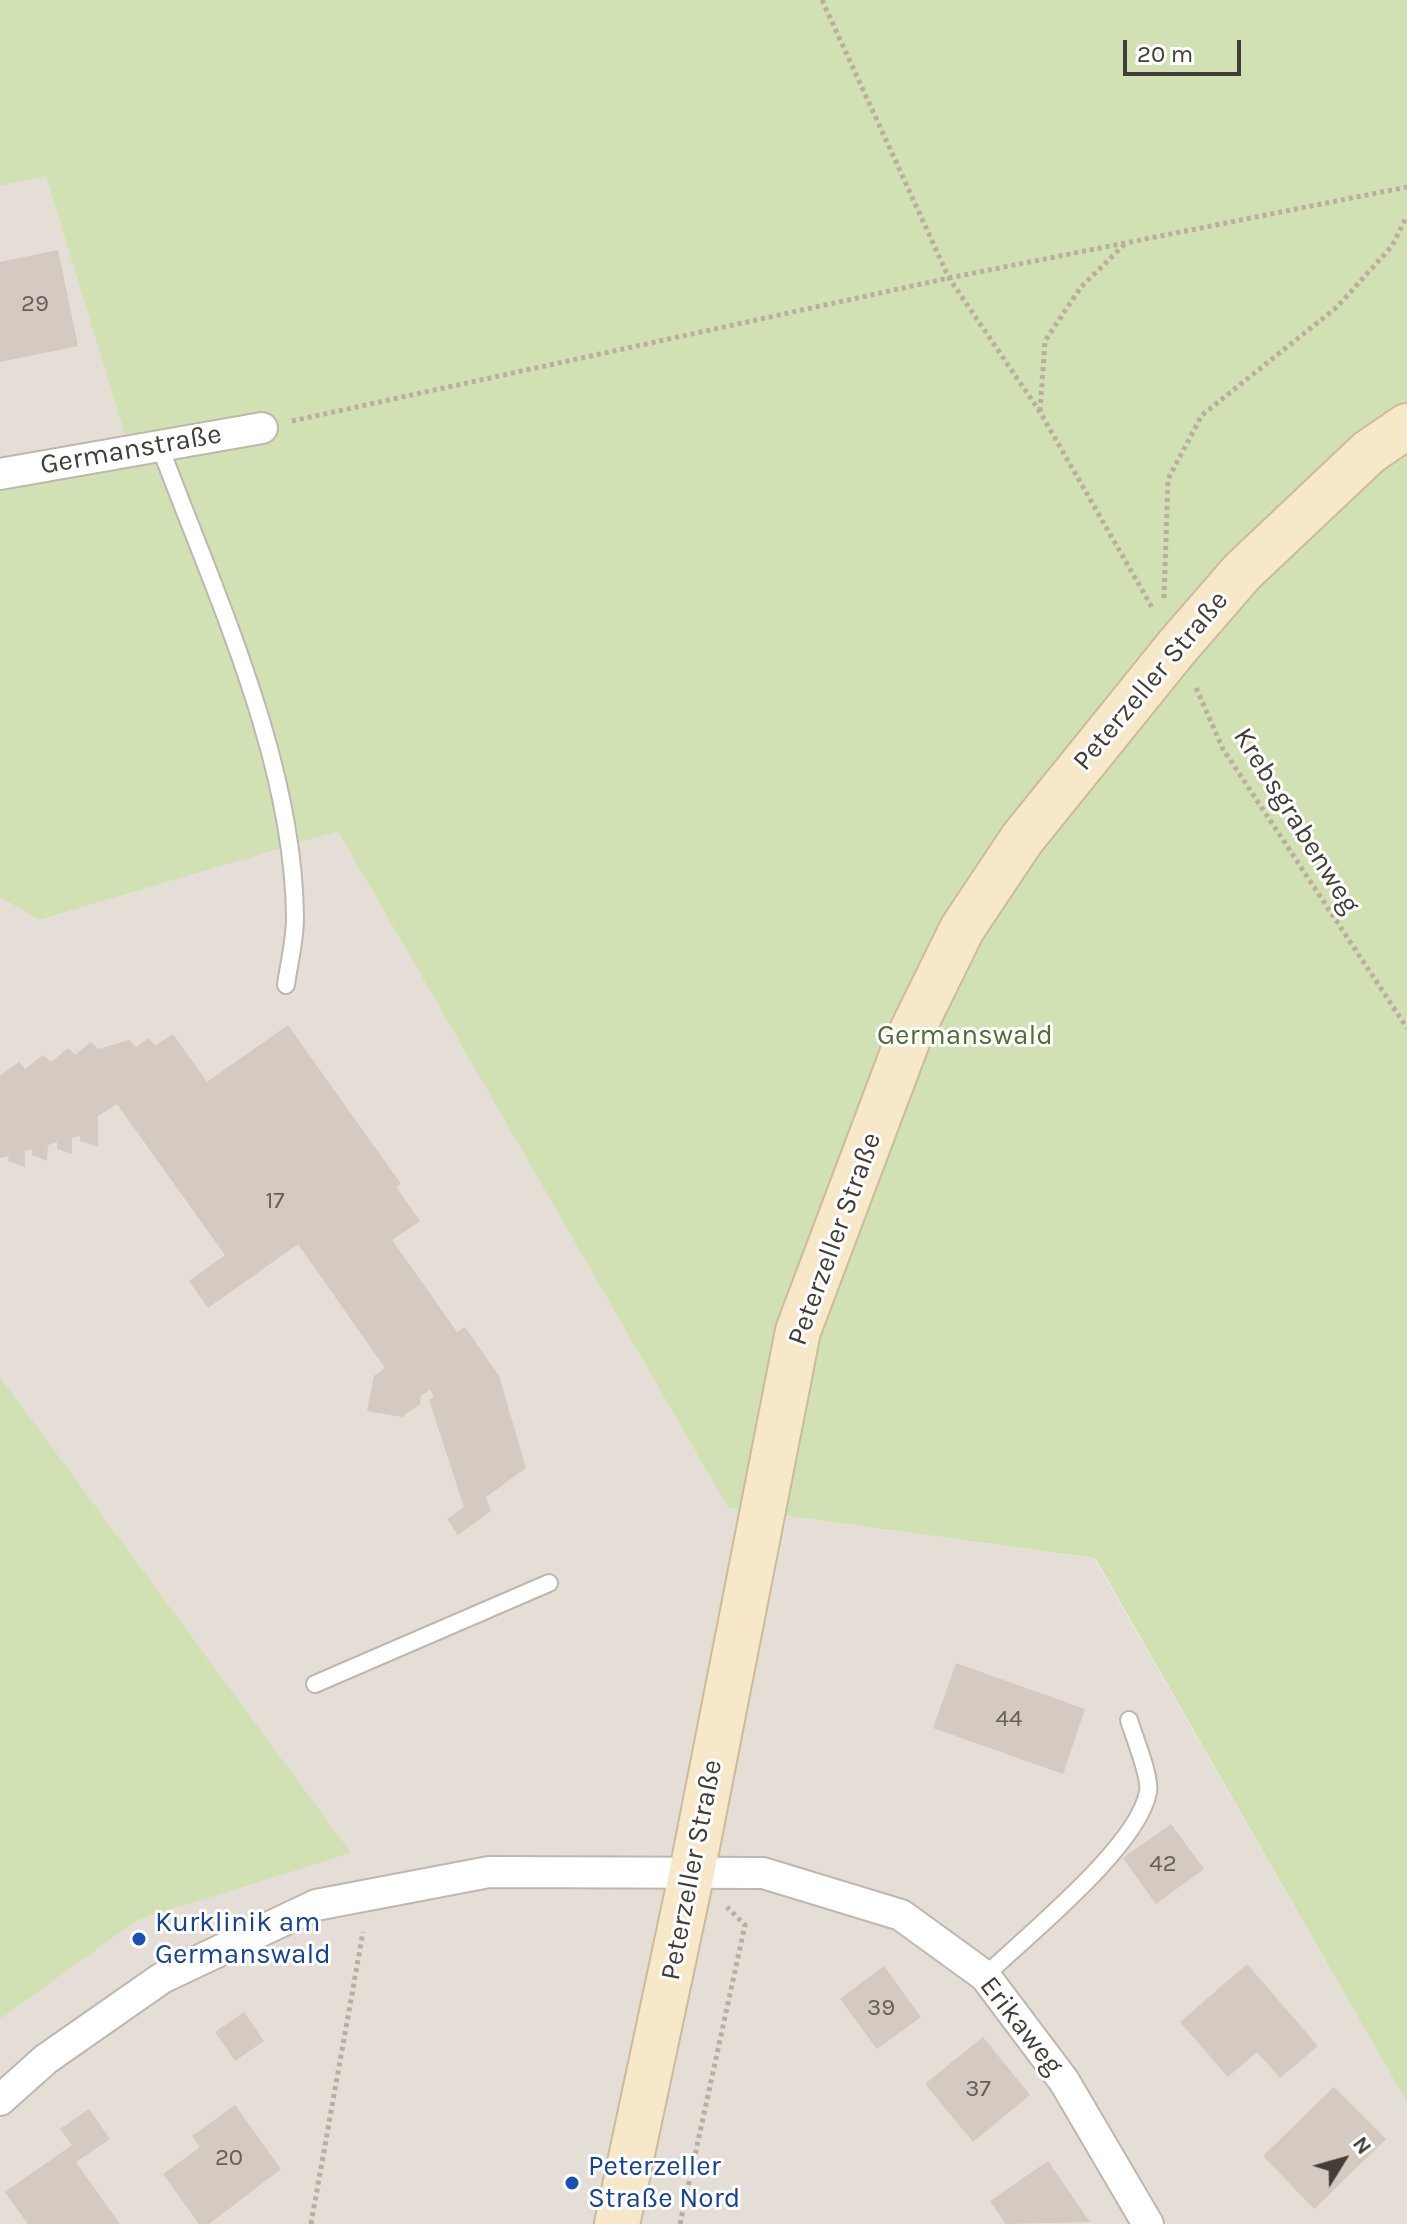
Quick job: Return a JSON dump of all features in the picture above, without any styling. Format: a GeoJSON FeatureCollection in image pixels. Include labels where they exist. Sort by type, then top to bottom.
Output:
{"type":"FeatureCollection","features":[{"type":"Feature","properties":{"kind":"main road","name":"Peterzeller Straße"},"geometry":{"type":"LineString","coordinates":[[617,2224],[692,1872],[798,1331],[908,1039],[962,929],[1022,839],[1171,637],[1369,452],[1407,426]]}},
{"type":"Feature","properties":{"kind":"street","name":"Germanstraße"},"geometry":{"type":"LineString","coordinates":[[0,474],[262,428]]}},
{"type":"Feature","properties":{"kind":"street","name":"Erikaweg"},"geometry":{"type":"LineString","coordinates":[[0,2100],[46,2059],[162,1978],[316,1905],[396,1887],[489,1872],[763,1873],[901,1915],[985,1976],[1064,2081],[1148,2224]]}},
{"type":"Feature","properties":{"kind":"lane"},"geometry":{"type":"LineString","coordinates":[[159,444],[256,707],[287,818],[295,920],[286,985]]}},
{"type":"Feature","properties":{"kind":"lane"},"geometry":{"type":"LineString","coordinates":[[315,1684],[549,1583]]}},
{"type":"Feature","properties":{"kind":"lane"},"geometry":{"type":"LineString","coordinates":[[985,1976],[1104,1863],[1138,1819],[1149,1789],[1129,1720]]}},
{"type":"Feature","properties":{"kind":"path","name":"Krebsgrabenweg"},"geometry":{"type":"LineString","coordinates":[[822,0],[949,278],[1040,412],[1171,637],[1223,749],[1407,1028]]}},
{"type":"Feature","properties":{"kind":"path"},"geometry":{"type":"LineString","coordinates":[[262,428],[949,278],[1407,187]]}},
{"type":"Feature","properties":{"kind":"path"},"geometry":{"type":"LineString","coordinates":[[1171,637],[1168,479],[1184,445],[1202,415],[1337,307],[1392,246],[1407,216]]}},
{"type":"Feature","properties":{"kind":"path"},"geometry":{"type":"LineString","coordinates":[[1040,412],[1045,341],[1081,287],[1127,243]]}},
{"type":"Feature","properties":{"kind":"path"},"geometry":{"type":"LineString","coordinates":[[680,2224],[745,1925],[692,1872]]}},
{"type":"Feature","properties":{"kind":"path"},"geometry":{"type":"LineString","coordinates":[[311,2224],[365,1918],[316,1905]]}},
{"type":"Feature","properties":{"kind":"shaded area"},"geometry":{"type":"Polygon","coordinates":[[[46,175],[130,452],[0,481],[0,186],[46,175]]]}},
{"type":"Feature","properties":{"kind":"shaded area"},"geometry":{"type":"Polygon","coordinates":[[[338,830],[728,1508],[1094,1558],[1407,2103],[1407,2224],[0,2224],[0,897],[39,920],[338,830]]]}},
{"type":"Feature","properties":{"kind":"green space","name":"Germanswald"},"geometry":{"type":"Polygon","coordinates":[[[0,0],[1407,0],[1407,2103],[1095,1558],[728,1508],[338,831],[39,920],[0,897],[0,481],[130,452],[46,176],[0,186],[0,0]]]}},
{"type":"Feature","properties":{"kind":"green space"},"geometry":{"type":"Polygon","coordinates":[[[0,1377],[351,1853],[137,1920],[0,2019],[0,1377]]]}},
{"type":"Feature","properties":{"kind":"building"},"geometry":{"type":"Polygon","coordinates":[[[58,250],[78,346],[0,362],[0,262],[58,250]]]}},
{"type":"Feature","properties":{"kind":"building"},"geometry":{"type":"Polygon","coordinates":[[[288,1025],[401,1184],[396,1187],[420,1221],[392,1240],[457,1332],[465,1327],[499,1376],[526,1468],[486,1497],[491,1511],[458,1535],[447,1519],[464,1507],[429,1400],[434,1397],[430,1390],[421,1396],[420,1404],[402,1417],[367,1411],[374,1376],[385,1368],[298,1244],[208,1308],[189,1281],[225,1255],[117,1104],[98,1116],[98,1147],[80,1141],[80,1136],[72,1138],[72,1154],[57,1149],[57,1142],[48,1145],[47,1161],[32,1155],[32,1149],[25,1151],[25,1167],[8,1161],[9,1156],[0,1158],[0,1076],[19,1062],[25,1069],[43,1055],[51,1062],[68,1048],[75,1055],[91,1042],[98,1049],[129,1040],[136,1047],[149,1038],[155,1046],[173,1034],[207,1082],[288,1025]]]}},
{"type":"Feature","properties":{"kind":"building"},"geometry":{"type":"Polygon","coordinates":[[[956,1663],[1085,1709],[1063,1774],[933,1728],[956,1663]]]}},
{"type":"Feature","properties":{"kind":"building"},"geometry":{"type":"Polygon","coordinates":[[[1171,1824],[1204,1869],[1156,1904],[1123,1858],[1171,1824]]]}},
{"type":"Feature","properties":{"kind":"building"},"geometry":{"type":"Polygon","coordinates":[[[1247,1964],[1318,2046],[1280,2078],[1257,2052],[1228,2077],[1180,2022],[1247,1964]]]}},
{"type":"Feature","properties":{"kind":"building"},"geometry":{"type":"Polygon","coordinates":[[[884,1966],[921,2017],[877,2049],[840,1999],[884,1966]]]}},
{"type":"Feature","properties":{"kind":"building"},"geometry":{"type":"Polygon","coordinates":[[[244,2012],[264,2041],[235,2061],[215,2032],[244,2012]]]}},
{"type":"Feature","properties":{"kind":"building"},"geometry":{"type":"Polygon","coordinates":[[[983,2037],[1030,2095],[973,2142],[925,2084],[983,2037]]]}},
{"type":"Feature","properties":{"kind":"building"},"geometry":{"type":"Polygon","coordinates":[[[1334,2087],[1386,2139],[1314,2209],[1263,2156],[1334,2087]]]}},
{"type":"Feature","properties":{"kind":"building"},"geometry":{"type":"Polygon","coordinates":[[[235,2105],[281,2169],[209,2224],[199,2224],[163,2174],[200,2147],[192,2136],[235,2105]]]}},
{"type":"Feature","properties":{"kind":"building"},"geometry":{"type":"Polygon","coordinates":[[[89,2109],[110,2139],[76,2162],[120,2224],[28,2224],[5,2192],[72,2145],[60,2129],[89,2109]]]}},
{"type":"Feature","properties":{"kind":"building"},"geometry":{"type":"Polygon","coordinates":[[[1048,2161],[1090,2222],[1006,2224],[990,2201],[1048,2161]]]}},
{"type":"Feature","properties":{"kind":"place","name":"Kurklinik am Germanswald"},"geometry":{"type":"Point","coordinates":[139,1939]}},
{"type":"Feature","properties":{"kind":"place","name":"Peterzeller Straße Nord"},"geometry":{"type":"Point","coordinates":[572,2183]}}]}
